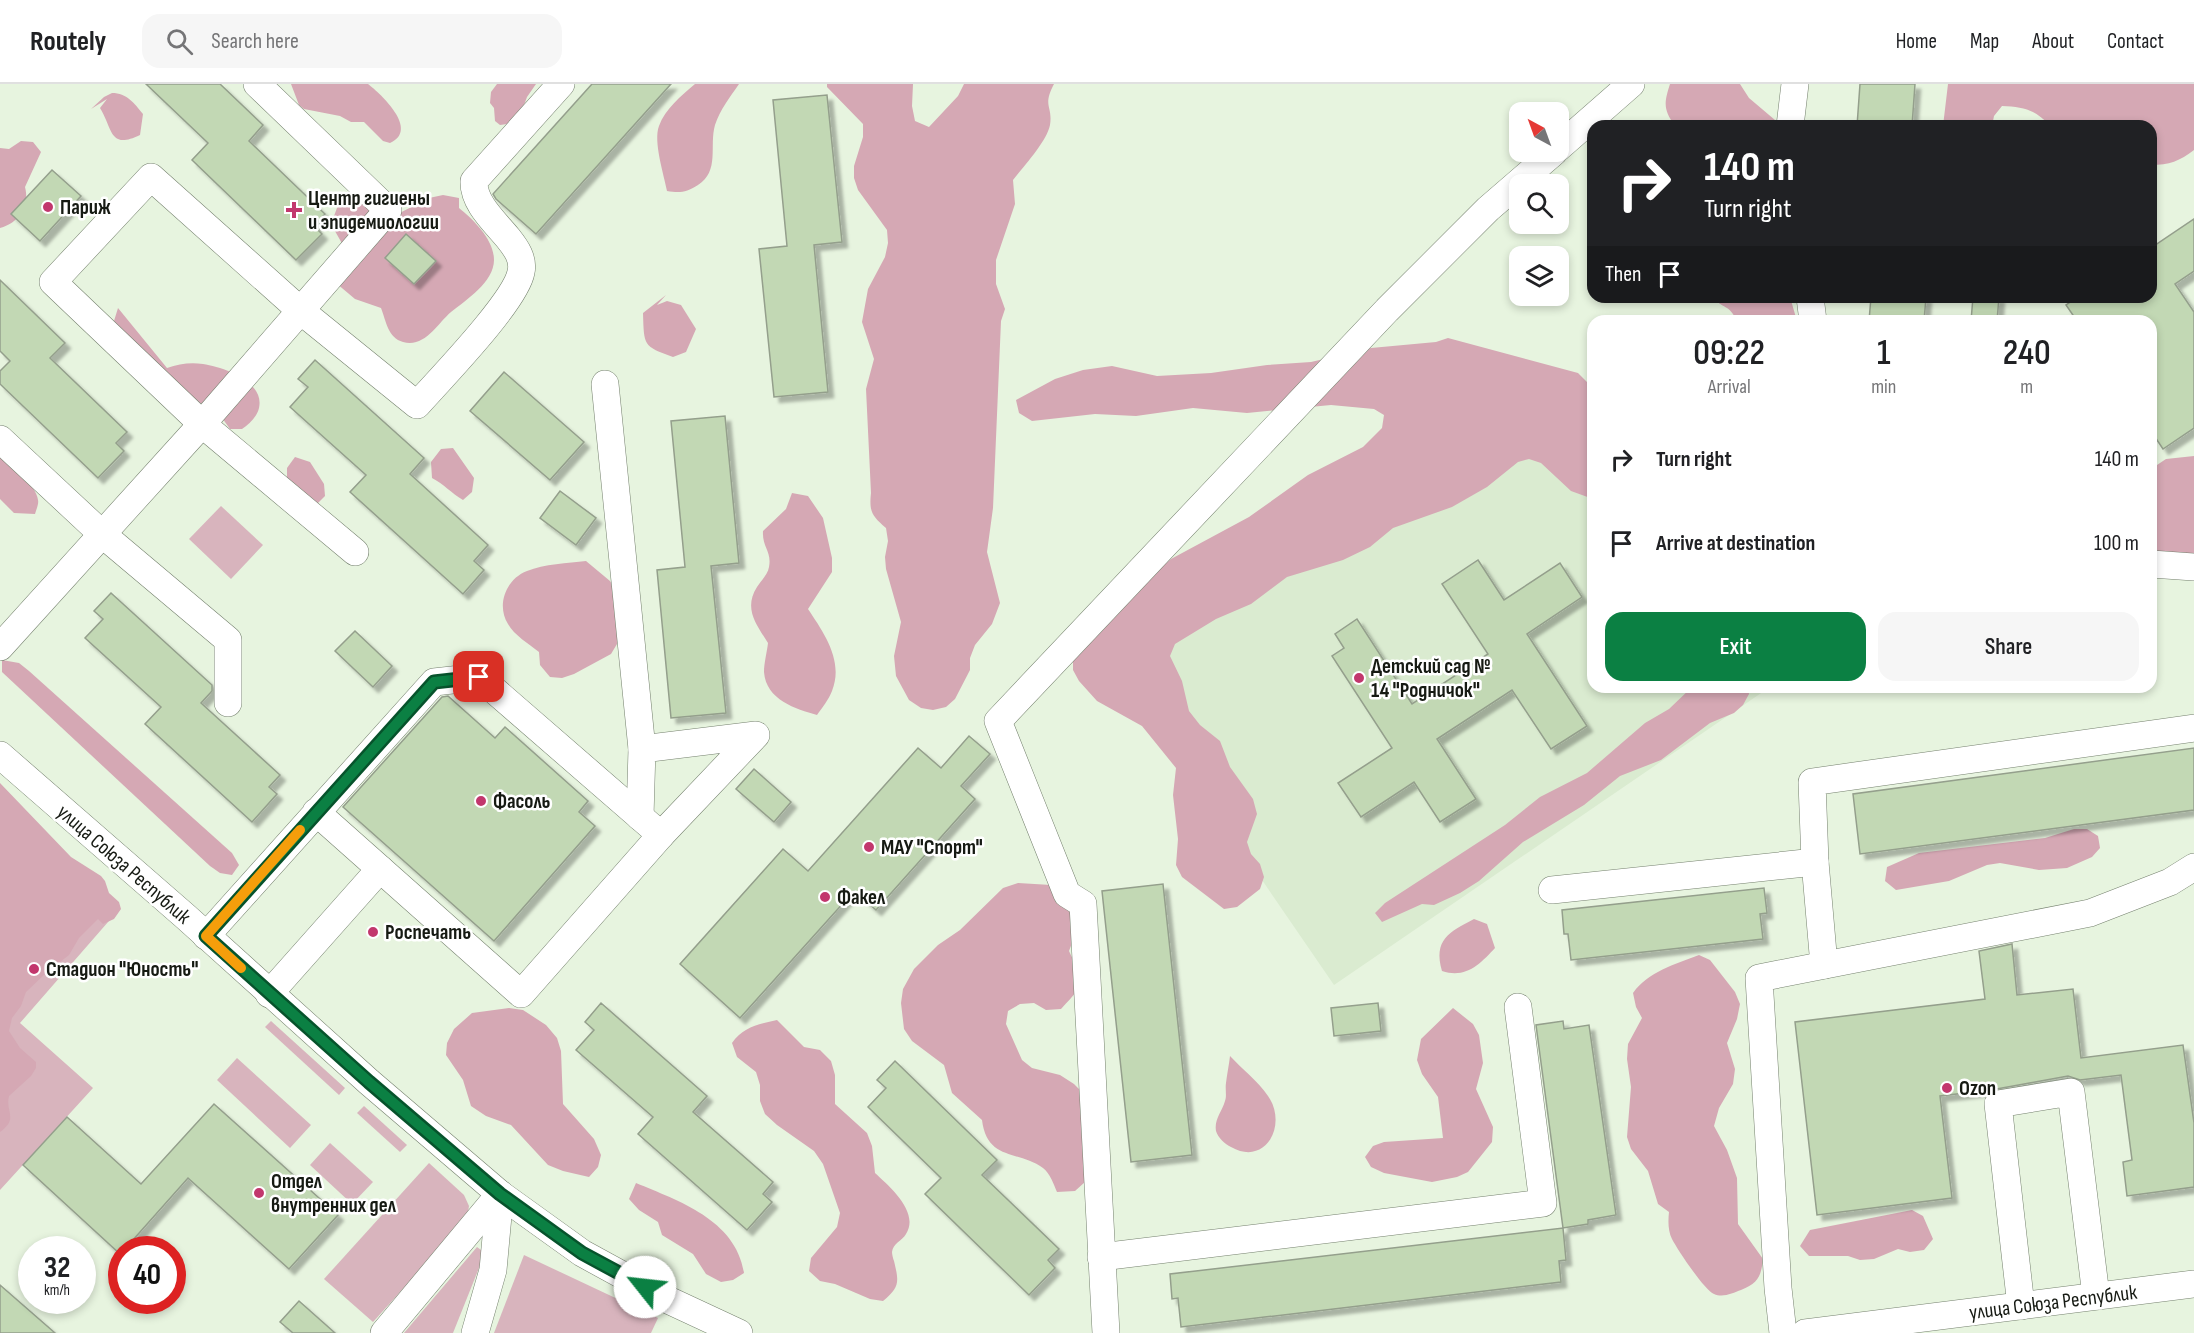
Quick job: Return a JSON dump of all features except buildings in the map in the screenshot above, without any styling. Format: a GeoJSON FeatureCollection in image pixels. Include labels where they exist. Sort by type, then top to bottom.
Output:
{"type":"FeatureCollection","features":[{"type":"Feature","properties":{"kind":"street"},"geometry":{"type":"LineString","coordinates":[[0,646],[202,424],[388,210],[257,84]]}},
{"type":"Feature","properties":{"kind":"street"},"geometry":{"type":"LineString","coordinates":[[355,552],[202,424],[53,282],[151,177],[301,311],[417,405],[512,293],[521,272],[521,260],[517,249],[477,200],[473,189],[474,181],[561,84]]}},
{"type":"Feature","properties":{"kind":"street"},"geometry":{"type":"LineString","coordinates":[[1590,120],[1631,84]]}},
{"type":"Feature","properties":{"kind":"street"},"geometry":{"type":"LineString","coordinates":[[1791,120],[1795,84]]}},
{"type":"Feature","properties":{"kind":"street"},"geometry":{"type":"LineString","coordinates":[[1569,138],[1587,123]]}},
{"type":"Feature","properties":{"kind":"street"},"geometry":{"type":"LineString","coordinates":[[1106,1333],[1083,904],[1067,894],[998,721],[1387,310],[1488,209],[1542,162]]}},
{"type":"Feature","properties":{"kind":"street"},"geometry":{"type":"LineString","coordinates":[[605,384],[642,749],[640,817]]}},
{"type":"Feature","properties":{"kind":"street"},"geometry":{"type":"LineString","coordinates":[[0,439],[102,534],[228,640],[228,703]]}},
{"type":"Feature","properties":{"kind":"street"},"geometry":{"type":"LineString","coordinates":[[2157,564],[2194,567]]}},
{"type":"Feature","properties":{"kind":"street"},"geometry":{"type":"LineString","coordinates":[[206,936],[434,682],[479,677],[661,835]]}},
{"type":"Feature","properties":{"kind":"street"},"geometry":{"type":"LineString","coordinates":[[1824,965],[1815,861],[1812,782],[2194,728]]}},
{"type":"Feature","properties":{"kind":"street"},"geometry":{"type":"LineString","coordinates":[[316,812],[521,994],[661,835],[756,735],[642,749]]}},
{"type":"Feature","properties":{"kind":"street","name":"улица Союза Республик"},"geometry":{"type":"LineString","coordinates":[[0,755],[269,994],[500,1194],[582,1253],[666,1299],[739,1333]]}},
{"type":"Feature","properties":{"kind":"street"},"geometry":{"type":"LineString","coordinates":[[1552,890],[1815,861]]}},
{"type":"Feature","properties":{"kind":"street"},"geometry":{"type":"LineString","coordinates":[[1783,1333],[1778,1288],[1759,978],[2090,913],[2170,882],[2194,867]]}},
{"type":"Feature","properties":{"kind":"street"},"geometry":{"type":"LineString","coordinates":[[269,994],[380,869]]}},
{"type":"Feature","properties":{"kind":"street"},"geometry":{"type":"LineString","coordinates":[[1101,1257],[1543,1203],[1518,1007]]}},
{"type":"Feature","properties":{"kind":"street"},"geometry":{"type":"LineString","coordinates":[[2021,1306],[1998,1104],[2071,1092],[2096,1296]]}},
{"type":"Feature","properties":{"kind":"street"},"geometry":{"type":"LineString","coordinates":[[384,1333],[500,1194]]}},
{"type":"Feature","properties":{"kind":"street"},"geometry":{"type":"LineString","coordinates":[[475,1333],[494,1270],[500,1194]]}},
{"type":"Feature","properties":{"kind":"street","name":"улица Союза Республик"},"geometry":{"type":"LineString","coordinates":[[1805,1333],[1929,1326],[2021,1306],[2194,1284]]}},
{"type":"Feature","properties":{"kind":"shaded area"},"geometry":{"type":"Polygon","coordinates":[[[291,84],[368,84],[395,112],[400,121],[401,130],[398,137],[390,143],[383,141],[364,122],[351,122],[340,116],[304,109],[299,105],[291,84]]]}},
{"type":"Feature","properties":{"kind":"shaded area"},"geometry":{"type":"Polygon","coordinates":[[[497,84],[536,84],[527,97],[520,116],[507,124],[500,125],[495,121],[494,108],[490,103],[491,92],[497,84]]]}},
{"type":"Feature","properties":{"kind":"shaded area"},"geometry":{"type":"Polygon","coordinates":[[[695,84],[739,84],[722,109],[715,125],[713,158],[705,179],[686,191],[667,191],[658,149],[657,132],[669,108],[695,84]]]}},
{"type":"Feature","properties":{"kind":"shaded area"},"geometry":{"type":"Polygon","coordinates":[[[827,84],[913,84],[912,106],[915,121],[929,127],[958,96],[964,84],[1054,84],[1048,102],[1050,125],[1034,153],[1013,180],[1015,204],[996,260],[996,284],[1005,309],[1001,321],[993,508],[987,552],[1000,603],[992,624],[975,645],[970,658],[970,670],[955,699],[946,707],[933,710],[921,708],[909,700],[896,676],[894,656],[901,622],[886,569],[885,557],[888,541],[886,528],[875,517],[871,509],[866,389],[874,359],[862,322],[868,289],[885,257],[888,243],[887,230],[858,190],[854,178],[854,166],[863,137],[863,124],[827,87],[827,84]]]}},
{"type":"Feature","properties":{"kind":"shaded area"},"geometry":{"type":"Polygon","coordinates":[[[1670,84],[1740,84],[1749,98],[1775,120],[1671,120],[1666,106],[1670,84]]]}},
{"type":"Feature","properties":{"kind":"shaded area"},"geometry":{"type":"Polygon","coordinates":[[[1948,84],[2194,84],[2194,150],[2174,162],[2163,164],[2157,164],[2157,120],[2044,120],[2034,112],[2022,108],[2002,106],[1993,120],[1944,120],[1948,84]]]}},
{"type":"Feature","properties":{"kind":"shaded area"},"geometry":{"type":"Polygon","coordinates":[[[112,93],[126,97],[143,114],[140,135],[122,140],[113,135],[100,108],[107,99],[91,109],[112,93]]]}},
{"type":"Feature","properties":{"kind":"shaded area"},"geometry":{"type":"Polygon","coordinates":[[[21,141],[33,142],[41,152],[25,187],[26,201],[22,213],[13,222],[0,228],[0,148],[9,149],[21,141]]]}},
{"type":"Feature","properties":{"kind":"shaded area"},"geometry":{"type":"Polygon","coordinates":[[[351,193],[386,220],[429,198],[443,195],[459,198],[459,208],[477,224],[491,245],[493,268],[484,283],[430,334],[418,342],[398,340],[388,328],[381,308],[355,299],[336,283],[344,247],[331,224],[337,208],[351,193]]]}},
{"type":"Feature","properties":{"kind":"shaded area"},"geometry":{"type":"Polygon","coordinates":[[[666,295],[657,305],[667,301],[681,305],[696,329],[686,352],[673,357],[651,347],[645,339],[644,332],[643,313],[666,295]]]}},
{"type":"Feature","properties":{"kind":"shaded area"},"geometry":{"type":"Polygon","coordinates":[[[1719,303],[1792,303],[1795,315],[1733,315],[1719,303]]]}},
{"type":"Feature","properties":{"kind":"shaded area"},"geometry":{"type":"Polygon","coordinates":[[[118,308],[167,368],[194,363],[203,364],[231,372],[249,383],[256,390],[259,398],[259,408],[252,420],[242,429],[230,429],[215,408],[188,399],[127,341],[114,321],[118,308]]]}},
{"type":"Feature","properties":{"kind":"shaded area"},"geometry":{"type":"Polygon","coordinates":[[[1448,338],[1578,373],[1587,382],[1587,497],[1571,491],[1541,463],[1529,459],[1518,462],[1487,487],[1452,507],[1393,528],[1370,547],[1343,560],[1287,577],[1251,604],[1216,619],[1175,644],[1170,656],[1182,681],[1189,711],[1200,725],[1220,741],[1230,767],[1253,799],[1257,814],[1247,842],[1251,854],[1260,864],[1264,877],[1260,889],[1237,907],[1224,909],[1182,877],[1176,865],[1178,839],[1173,795],[1176,768],[1142,726],[1097,701],[1079,681],[1073,670],[1073,657],[1083,634],[1171,559],[1249,517],[1308,475],[1363,447],[1382,428],[1384,415],[1374,409],[1331,405],[1247,413],[1193,408],[1136,416],[1095,414],[1032,421],[1019,413],[1016,400],[1055,379],[1083,370],[1112,366],[1157,376],[1211,373],[1267,365],[1311,362],[1371,348],[1436,342],[1448,338]]]}},
{"type":"Feature","properties":{"kind":"shaded area","name":"Детский сад № 14 \"Родничок\""},"geometry":{"type":"Polygon","coordinates":[[[1555,371],[1587,418],[1587,693],[1761,693],[1334,985],[1118,670],[1555,371]]]}},
{"type":"Feature","properties":{"kind":"shaded area"},"geometry":{"type":"Polygon","coordinates":[[[453,448],[474,478],[472,492],[463,500],[432,478],[431,462],[441,449],[453,448]]]}},
{"type":"Feature","properties":{"kind":"shaded area"},"geometry":{"type":"Polygon","coordinates":[[[0,456],[17,470],[37,494],[38,505],[35,514],[14,513],[0,499],[0,456]]]}},
{"type":"Feature","properties":{"kind":"shaded area"},"geometry":{"type":"Polygon","coordinates":[[[2194,456],[2194,558],[2157,560],[2157,465],[2166,459],[2194,456]]]}},
{"type":"Feature","properties":{"kind":"shaded area"},"geometry":{"type":"Polygon","coordinates":[[[295,457],[310,462],[324,484],[325,496],[317,504],[287,481],[287,468],[295,457]]]}},
{"type":"Feature","properties":{"kind":"shaded area"},"geometry":{"type":"Polygon","coordinates":[[[792,493],[808,496],[823,518],[832,558],[832,572],[808,609],[826,638],[836,669],[832,691],[817,715],[783,702],[770,690],[764,672],[768,643],[751,610],[753,595],[766,575],[770,562],[763,531],[786,509],[792,493]]]}},
{"type":"Feature","properties":{"kind":"shaded area"},"geometry":{"type":"Polygon","coordinates":[[[221,506],[263,545],[231,579],[189,539],[221,506]]]}},
{"type":"Feature","properties":{"kind":"shaded area"},"geometry":{"type":"Polygon","coordinates":[[[586,561],[610,581],[618,593],[620,639],[611,654],[574,674],[562,678],[550,677],[540,665],[539,652],[518,636],[508,624],[503,609],[505,593],[513,580],[527,571],[548,565],[586,561]]]}},
{"type":"Feature","properties":{"kind":"shaded area"},"geometry":{"type":"Polygon","coordinates":[[[2,660],[19,663],[29,671],[232,853],[239,865],[232,875],[220,873],[210,866],[2,672],[2,660]]]}},
{"type":"Feature","properties":{"kind":"shaded area"},"geometry":{"type":"Polygon","coordinates":[[[1686,693],[1749,693],[1743,705],[1734,713],[1710,723],[1661,760],[1620,776],[1584,805],[1523,842],[1479,881],[1460,893],[1434,905],[1422,904],[1382,922],[1375,913],[1385,903],[1505,825],[1540,797],[1587,773],[1645,723],[1669,709],[1686,693]]]}},
{"type":"Feature","properties":{"kind":"shaded area","name":"Стадион \"Юность\""},"geometry":{"type":"Polygon","coordinates":[[[0,783],[71,857],[101,876],[109,893],[119,902],[121,909],[114,919],[103,924],[98,919],[79,938],[69,955],[26,992],[21,1006],[12,1018],[9,1031],[20,1048],[36,1062],[36,1068],[31,1076],[9,1096],[9,1123],[0,1132],[0,783]]]}},
{"type":"Feature","properties":{"kind":"shaded area","name":"Стадион \"Юность\""},"geometry":{"type":"Polygon","coordinates":[[[0,812],[115,914],[20,1023],[93,1088],[0,1190],[0,812]]]}},
{"type":"Feature","properties":{"kind":"shaded area"},"geometry":{"type":"Polygon","coordinates":[[[2074,829],[2087,829],[2098,836],[2100,848],[2092,857],[2067,868],[2039,870],[2000,863],[1987,865],[1949,881],[1896,890],[1885,881],[1887,867],[1919,853],[2045,838],[2074,829]]]}},
{"type":"Feature","properties":{"kind":"shaded area"},"geometry":{"type":"Polygon","coordinates":[[[1018,883],[1051,885],[1082,917],[1069,951],[1080,977],[1079,988],[1061,1009],[1046,1010],[1034,1003],[1020,1004],[1008,1011],[1006,1024],[1022,1060],[1032,1068],[1060,1075],[1083,1093],[1085,1182],[1075,1191],[1057,1192],[1050,1176],[1043,1168],[1033,1162],[1005,1153],[990,1142],[982,1120],[952,1093],[944,1065],[912,1041],[904,1029],[901,1003],[903,989],[914,969],[938,945],[960,930],[1003,888],[1018,883]]]}},
{"type":"Feature","properties":{"kind":"shaded area"},"geometry":{"type":"Polygon","coordinates":[[[1474,919],[1487,924],[1495,948],[1472,968],[1458,973],[1442,971],[1440,952],[1445,938],[1474,919]]]}},
{"type":"Feature","properties":{"kind":"shaded area"},"geometry":{"type":"Polygon","coordinates":[[[1699,955],[1710,960],[1735,992],[1740,1004],[1737,1019],[1727,1043],[1735,1069],[1733,1084],[1719,1108],[1714,1126],[1727,1150],[1737,1178],[1738,1224],[1763,1259],[1760,1275],[1755,1282],[1741,1290],[1724,1295],[1714,1294],[1704,1286],[1675,1244],[1669,1229],[1669,1212],[1658,1204],[1648,1171],[1631,1149],[1627,1137],[1631,1087],[1627,1059],[1628,1044],[1642,1018],[1636,1007],[1633,993],[1639,985],[1654,974],[1699,955]]]}},
{"type":"Feature","properties":{"kind":"shaded area"},"geometry":{"type":"Polygon","coordinates":[[[509,1008],[523,1010],[546,1025],[557,1038],[561,1051],[563,1104],[594,1139],[601,1155],[598,1167],[589,1177],[548,1165],[511,1125],[486,1116],[471,1106],[463,1080],[446,1055],[447,1043],[454,1029],[472,1013],[509,1008]]]}},
{"type":"Feature","properties":{"kind":"shaded area"},"geometry":{"type":"Polygon","coordinates":[[[1453,1008],[1473,1024],[1479,1035],[1483,1063],[1476,1089],[1493,1127],[1492,1142],[1468,1172],[1457,1177],[1432,1182],[1384,1173],[1371,1167],[1365,1157],[1373,1146],[1384,1142],[1443,1138],[1438,1097],[1422,1074],[1417,1060],[1421,1039],[1453,1008]]]}},
{"type":"Feature","properties":{"kind":"shaded area"},"geometry":{"type":"Polygon","coordinates":[[[777,1020],[804,1047],[820,1050],[831,1061],[835,1075],[835,1104],[867,1133],[872,1146],[875,1173],[895,1192],[906,1208],[909,1226],[906,1234],[894,1246],[892,1252],[897,1284],[893,1292],[883,1301],[870,1299],[835,1284],[820,1281],[809,1271],[811,1258],[837,1227],[840,1213],[823,1164],[814,1151],[765,1114],[760,1101],[760,1085],[756,1072],[737,1057],[732,1043],[746,1030],[777,1020]]]}},
{"type":"Feature","properties":{"kind":"shaded area"},"geometry":{"type":"Polygon","coordinates":[[[271,1021],[345,1088],[339,1095],[265,1027],[271,1021]]]}},
{"type":"Feature","properties":{"kind":"shaded area"},"geometry":{"type":"Polygon","coordinates":[[[1230,1056],[1260,1085],[1274,1107],[1276,1119],[1270,1140],[1263,1147],[1254,1151],[1243,1152],[1231,1147],[1218,1136],[1216,1131],[1217,1119],[1226,1099],[1230,1056]]]}},
{"type":"Feature","properties":{"kind":"shaded area"},"geometry":{"type":"Polygon","coordinates":[[[237,1058],[311,1125],[290,1148],[217,1080],[237,1058]]]}},
{"type":"Feature","properties":{"kind":"shaded area"},"geometry":{"type":"Polygon","coordinates":[[[364,1106],[407,1145],[400,1152],[357,1113],[364,1106]]]}},
{"type":"Feature","properties":{"kind":"shaded area"},"geometry":{"type":"Polygon","coordinates":[[[330,1143],[373,1182],[352,1204],[310,1165],[330,1143]]]}},
{"type":"Feature","properties":{"kind":"shaded area"},"geometry":{"type":"Polygon","coordinates":[[[429,1163],[464,1195],[469,1206],[467,1218],[373,1322],[324,1279],[429,1163]]]}},
{"type":"Feature","properties":{"kind":"shaded area"},"geometry":{"type":"Polygon","coordinates":[[[636,1183],[687,1205],[718,1226],[730,1239],[739,1255],[744,1273],[733,1280],[721,1282],[706,1274],[693,1254],[662,1235],[658,1222],[639,1210],[629,1199],[636,1183]]]}},
{"type":"Feature","properties":{"kind":"shaded area"},"geometry":{"type":"Polygon","coordinates":[[[1912,1210],[1923,1216],[1933,1239],[1924,1250],[1910,1252],[1898,1249],[1874,1259],[1860,1260],[1848,1256],[1809,1256],[1800,1246],[1810,1230],[1912,1210]]]}},
{"type":"Feature","properties":{"kind":"shaded area"},"geometry":{"type":"Polygon","coordinates":[[[477,1247],[485,1253],[453,1333],[404,1333],[477,1247]]]}},
{"type":"Feature","properties":{"kind":"shaded area"},"geometry":{"type":"Polygon","coordinates":[[[524,1255],[658,1318],[651,1333],[494,1333],[524,1255]]]}},
{"type":"Feature","properties":{"kind":"slow traffic"},"geometry":{"type":"LineString","coordinates":[[241,968],[206,936],[300,830]]}},
{"type":"Feature","properties":{"kind":"place","name":"Париж"},"geometry":{"type":"Point","coordinates":[48,207]}},
{"type":"Feature","properties":{"kind":"place","name":"Центр гигиены и эпидемиологии"},"geometry":{"type":"Point","coordinates":[294,210]}},
{"type":"Feature","properties":{"kind":"place","name":"Детский сад № 14 \"Родничок\""},"geometry":{"type":"Point","coordinates":[1359,678]}},
{"type":"Feature","properties":{"kind":"place","name":"Фасоль"},"geometry":{"type":"Point","coordinates":[481,801]}},
{"type":"Feature","properties":{"kind":"place","name":"МАУ \"Спорт\""},"geometry":{"type":"Point","coordinates":[869,847]}},
{"type":"Feature","properties":{"kind":"place","name":"Факел"},"geometry":{"type":"Point","coordinates":[825,897]}},
{"type":"Feature","properties":{"kind":"place","name":"Роспечать"},"geometry":{"type":"Point","coordinates":[373,932]}},
{"type":"Feature","properties":{"kind":"place","name":"Стадион \"Юность\""},"geometry":{"type":"Point","coordinates":[34,969]}},
{"type":"Feature","properties":{"kind":"place","name":"Ozon"},"geometry":{"type":"Point","coordinates":[1947,1088]}},
{"type":"Feature","properties":{"kind":"place","name":"Отдел внутренних дел"},"geometry":{"type":"Point","coordinates":[259,1193]}},
{"type":"Feature","properties":{"kind":"route"},"geometry":{"type":"LineString","coordinates":[[479,677],[434,682],[206,936],[369,1082],[500,1194],[582,1253],[645,1287]]}}]}
